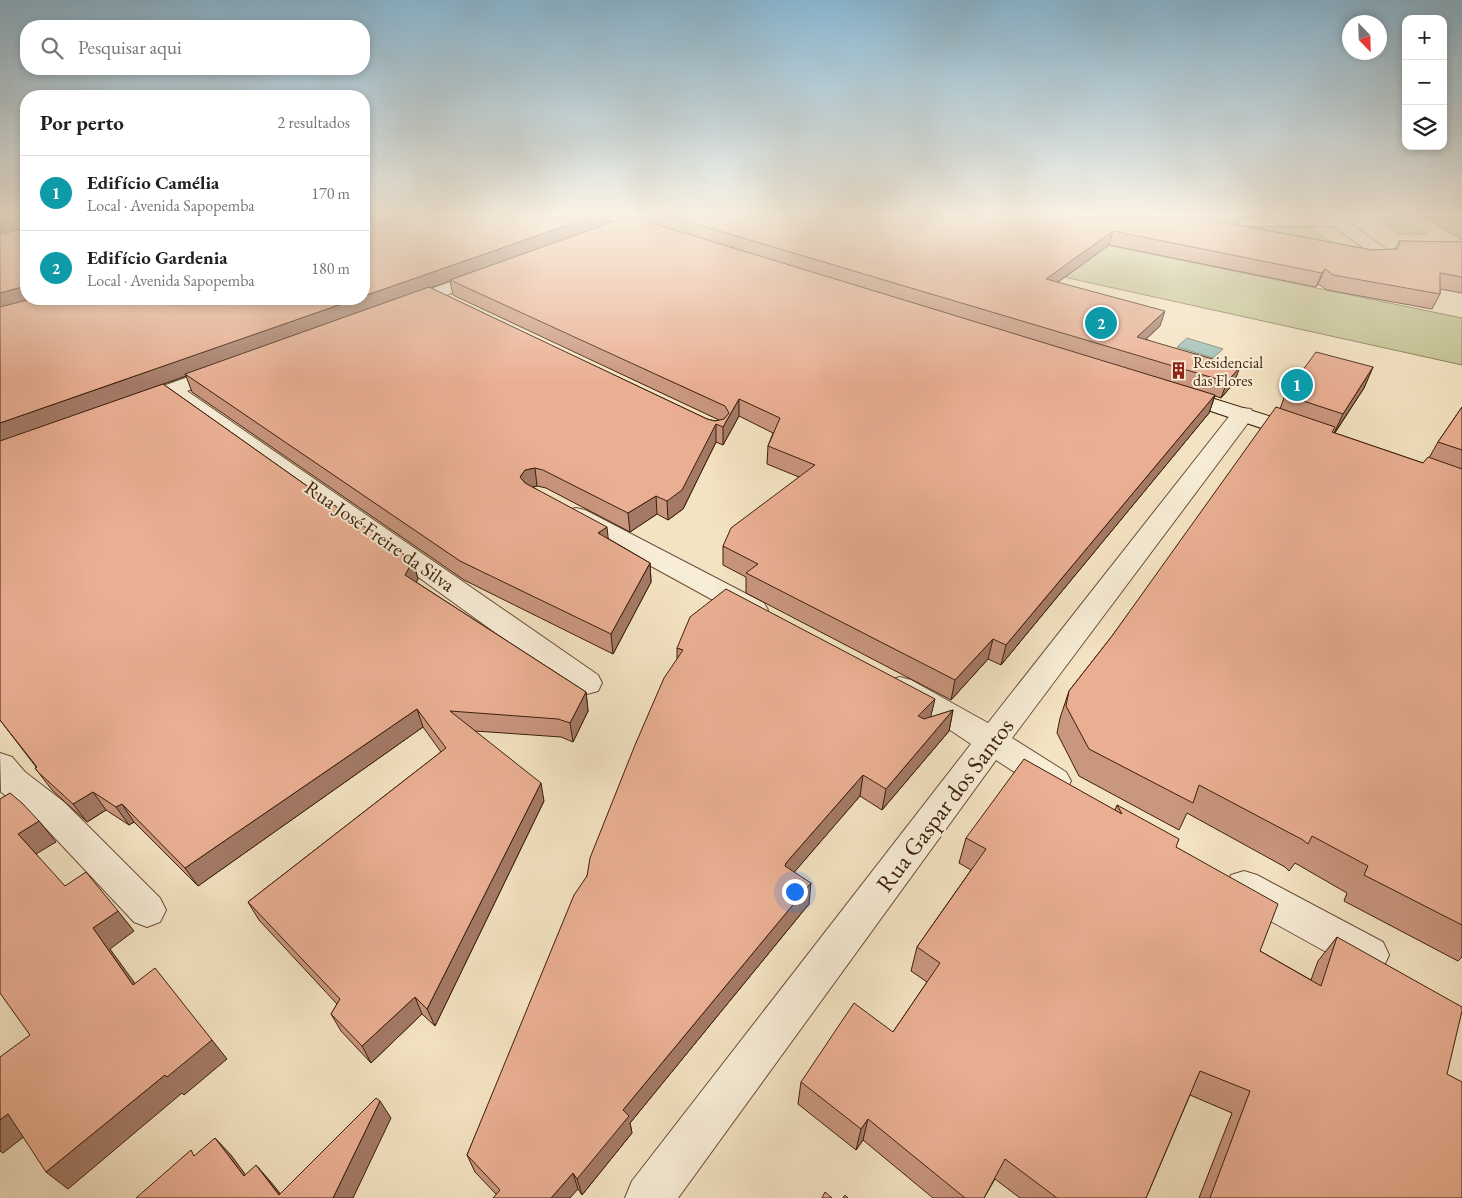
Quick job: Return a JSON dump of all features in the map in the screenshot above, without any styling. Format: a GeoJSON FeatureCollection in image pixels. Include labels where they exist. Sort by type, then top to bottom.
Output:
{"type":"FeatureCollection","features":[{"type":"Feature","properties":{"kind":"street"},"geometry":{"type":"LineString","coordinates":[[386,311],[493,272]]}},
{"type":"Feature","properties":{"kind":"street"},"geometry":{"type":"LineString","coordinates":[[432,294],[459,307]]}},
{"type":"Feature","properties":{"kind":"street"},"geometry":{"type":"LineString","coordinates":[[117,410],[237,366]]}},
{"type":"Feature","properties":{"kind":"street"},"geometry":{"type":"LineString","coordinates":[[1158,387],[1316,439]]}},
{"type":"Feature","properties":{"kind":"street","name":"Rua José Freire da Silva"},"geometry":{"type":"LineString","coordinates":[[172,390],[587,683]]}},
{"type":"Feature","properties":{"kind":"street","name":"Rua Gaspar dos Santos"},"geometry":{"type":"LineString","coordinates":[[649,1198],[992,741],[1243,414]]}},
{"type":"Feature","properties":{"kind":"street"},"geometry":{"type":"LineString","coordinates":[[554,504],[779,624]]}},
{"type":"Feature","properties":{"kind":"street"},"geometry":{"type":"LineString","coordinates":[[874,675],[952,716],[1083,798]]}},
{"type":"Feature","properties":{"kind":"street"},"geometry":{"type":"LineString","coordinates":[[4,779],[52,812],[147,910]]}},
{"type":"Feature","properties":{"kind":"street"},"geometry":{"type":"LineString","coordinates":[[1221,874],[1393,969]]}},
{"type":"Feature","properties":{"kind":"green space"},"geometry":{"type":"Polygon","coordinates":[[[1041,272],[1238,272],[1462,318],[1462,365],[1041,272]]]}},
{"type":"Feature","properties":{"kind":"water"},"geometry":{"type":"Polygon","coordinates":[[[1187,338],[1223,349],[1213,358],[1177,347],[1187,338]]]}},
{"type":"Feature","properties":{"kind":"building"},"geometry":{"type":"Polygon","coordinates":[[[0,272],[20,272],[20,288],[0,293],[0,272]]]}},
{"type":"Feature","properties":{"kind":"building"},"geometry":{"type":"Polygon","coordinates":[[[370,272],[433,272],[370,294],[370,272]]]}},
{"type":"Feature","properties":{"kind":"building"},"geometry":{"type":"Polygon","coordinates":[[[473,272],[812,272],[1215,395],[1006,645],[993,639],[955,680],[746,573],[758,564],[723,546],[731,528],[815,465],[768,446],[780,418],[739,399],[723,427],[716,424],[682,490],[667,501],[656,496],[628,513],[543,470],[535,468],[525,470],[520,477],[525,483],[607,527],[598,533],[650,563],[611,634],[460,561],[185,374],[429,287],[707,419],[715,421],[724,419],[729,413],[725,406],[450,280],[473,272]]]}},
{"type":"Feature","properties":{"kind":"building"},"geometry":{"type":"Polygon","coordinates":[[[857,272],[1056,272],[1046,279],[1165,311],[1137,337],[1240,367],[1227,382],[857,272]]]}},
{"type":"Feature","properties":{"kind":"building"},"geometry":{"type":"Polygon","coordinates":[[[1329,272],[1462,272],[1462,277],[1440,273],[1440,294],[1333,275],[1329,272]]]}},
{"type":"Feature","properties":{"kind":"building"},"geometry":{"type":"Polygon","coordinates":[[[20,302],[20,305],[339,305],[0,423],[0,307],[20,302]]]}},
{"type":"Feature","properties":{"kind":"building"},"geometry":{"type":"Polygon","coordinates":[[[1316,352],[1373,367],[1343,414],[1285,395],[1316,352]]]}},
{"type":"Feature","properties":{"kind":"building"},"geometry":{"type":"Polygon","coordinates":[[[163,384],[413,561],[405,575],[586,692],[570,723],[558,719],[450,711],[541,783],[427,1009],[415,997],[362,1046],[331,1014],[340,999],[248,902],[446,748],[417,709],[185,868],[122,804],[116,807],[93,792],[73,804],[38,772],[35,768],[37,767],[0,720],[0,441],[163,384]]]}},
{"type":"Feature","properties":{"kind":"building"},"geometry":{"type":"Polygon","coordinates":[[[1276,407],[1335,427],[1332,432],[1423,463],[1428,457],[1462,469],[1462,925],[1364,875],[1368,866],[1312,836],[1308,844],[1199,785],[1193,803],[1089,749],[1066,706],[1069,691],[1112,636],[1276,407]]]}},
{"type":"Feature","properties":{"kind":"building"},"geometry":{"type":"Polygon","coordinates":[[[1462,407],[1462,450],[1438,442],[1462,407]]]}},
{"type":"Feature","properties":{"kind":"building"},"geometry":{"type":"Polygon","coordinates":[[[726,589],[935,699],[918,716],[924,719],[953,710],[886,789],[863,775],[786,863],[785,866],[811,883],[623,1110],[629,1116],[577,1179],[573,1173],[551,1198],[493,1198],[500,1190],[467,1155],[574,895],[587,876],[590,858],[635,745],[664,678],[683,650],[677,648],[690,617],[726,589]]]}},
{"type":"Feature","properties":{"kind":"building"},"geometry":{"type":"Polygon","coordinates":[[[1024,759],[1122,814],[1117,805],[1179,839],[1176,847],[1278,904],[1260,951],[1321,986],[1337,937],[1462,1007],[1447,1074],[1462,1082],[1462,1198],[1210,1198],[1250,1091],[1200,1071],[1146,1198],[1057,1198],[1005,1159],[984,1198],[965,1198],[868,1119],[861,1129],[801,1082],[854,1003],[893,1032],[940,963],[917,947],[986,849],[966,838],[1024,759]]]}},
{"type":"Feature","properties":{"kind":"building"},"geometry":{"type":"Polygon","coordinates":[[[10,793],[39,821],[18,834],[65,886],[86,872],[118,911],[93,928],[133,985],[155,968],[212,1040],[167,1077],[165,1075],[46,1172],[8,1114],[0,1120],[0,1057],[30,1035],[0,993],[0,799],[10,793]]]}},
{"type":"Feature","properties":{"kind":"building"},"geometry":{"type":"Polygon","coordinates":[[[376,1098],[380,1101],[333,1198],[136,1198],[191,1150],[194,1156],[215,1138],[244,1176],[256,1165],[279,1195],[376,1098]]]}},
{"type":"Feature","properties":{"kind":"building"},"geometry":{"type":"Polygon","coordinates":[[[825,1192],[832,1198],[822,1198],[825,1192]]]}},
{"type":"Feature","properties":{"kind":"place","name":"Edifício Gardenia"},"geometry":{"type":"Point","coordinates":[1101,323]}},
{"type":"Feature","properties":{"kind":"place","name":"Residencial das Flores"},"geometry":{"type":"Point","coordinates":[1179,371]}},
{"type":"Feature","properties":{"kind":"place","name":"Edifício Camélia"},"geometry":{"type":"Point","coordinates":[1297,385]}}]}
